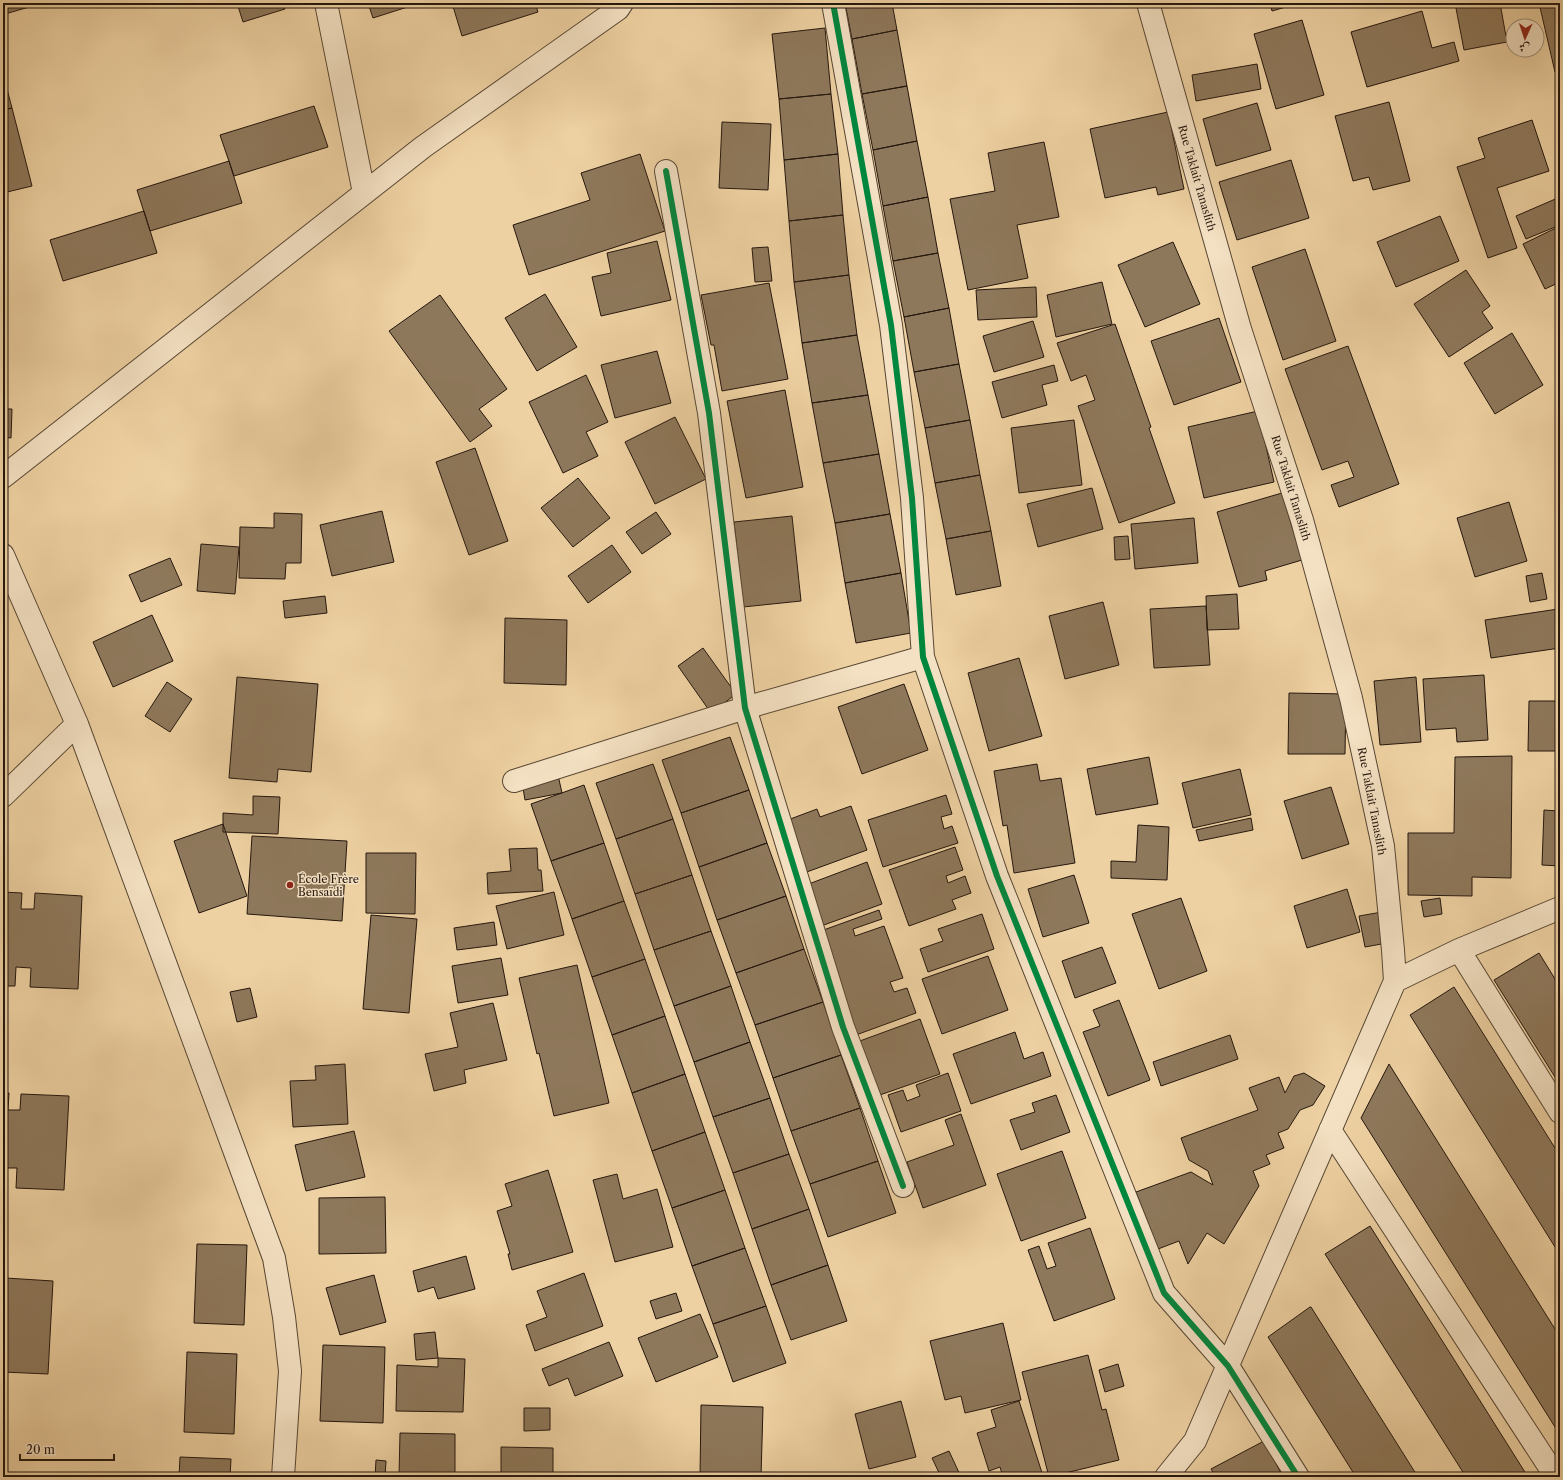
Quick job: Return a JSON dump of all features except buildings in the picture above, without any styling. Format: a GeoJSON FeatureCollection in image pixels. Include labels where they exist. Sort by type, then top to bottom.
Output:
{"type":"FeatureCollection","features":[{"type":"Feature","properties":{"kind":"street"},"geometry":{"type":"LineString","coordinates":[[326,3],[364,193]]}},
{"type":"Feature","properties":{"kind":"street"},"geometry":{"type":"LineString","coordinates":[[3,477],[423,147],[618,9],[622,3]]}},
{"type":"Feature","properties":{"kind":"street"},"geometry":{"type":"LineString","coordinates":[[833,3],[891,325],[912,498],[923,657],[997,876],[1164,1293],[1228,1366],[1298,1477]]}},
{"type":"Feature","properties":{"kind":"street","name":"Rue Taklait Tanaslith"},"geometry":{"type":"LineString","coordinates":[[1148,3],[1240,329],[1302,520],[1351,698],[1383,846],[1395,981]]}},
{"type":"Feature","properties":{"kind":"street"},"geometry":{"type":"LineString","coordinates":[[666,171],[709,413],[745,708],[843,1027],[903,1186]]}},
{"type":"Feature","properties":{"kind":"street"},"geometry":{"type":"LineString","coordinates":[[3,557],[77,724],[274,1258],[284,1317],[290,1371],[283,1477]]}},
{"type":"Feature","properties":{"kind":"street"},"geometry":{"type":"LineString","coordinates":[[514,781],[745,708],[923,657]]}},
{"type":"Feature","properties":{"kind":"street"},"geometry":{"type":"LineString","coordinates":[[3,796],[77,724]]}},
{"type":"Feature","properties":{"kind":"street"},"geometry":{"type":"LineString","coordinates":[[1166,1477],[1195,1441],[1395,981],[1459,950],[1560,908]]}},
{"type":"Feature","properties":{"kind":"street"},"geometry":{"type":"LineString","coordinates":[[1459,950],[1560,1112]]}},
{"type":"Feature","properties":{"kind":"street"},"geometry":{"type":"LineString","coordinates":[[1330,1130],[1556,1477]]}},
{"type":"Feature","properties":{"kind":"cycle path"},"geometry":{"type":"LineString","coordinates":[[833,3],[891,325],[912,498],[923,657],[997,876],[1164,1293],[1228,1366],[1298,1477]]}},
{"type":"Feature","properties":{"kind":"cycle path"},"geometry":{"type":"LineString","coordinates":[[666,171],[709,413],[745,708],[843,1027],[903,1186]]}},
{"type":"Feature","properties":{"kind":"place","name":"École Frère Bensaïdi"},"geometry":{"type":"Point","coordinates":[290,885]}}]}
